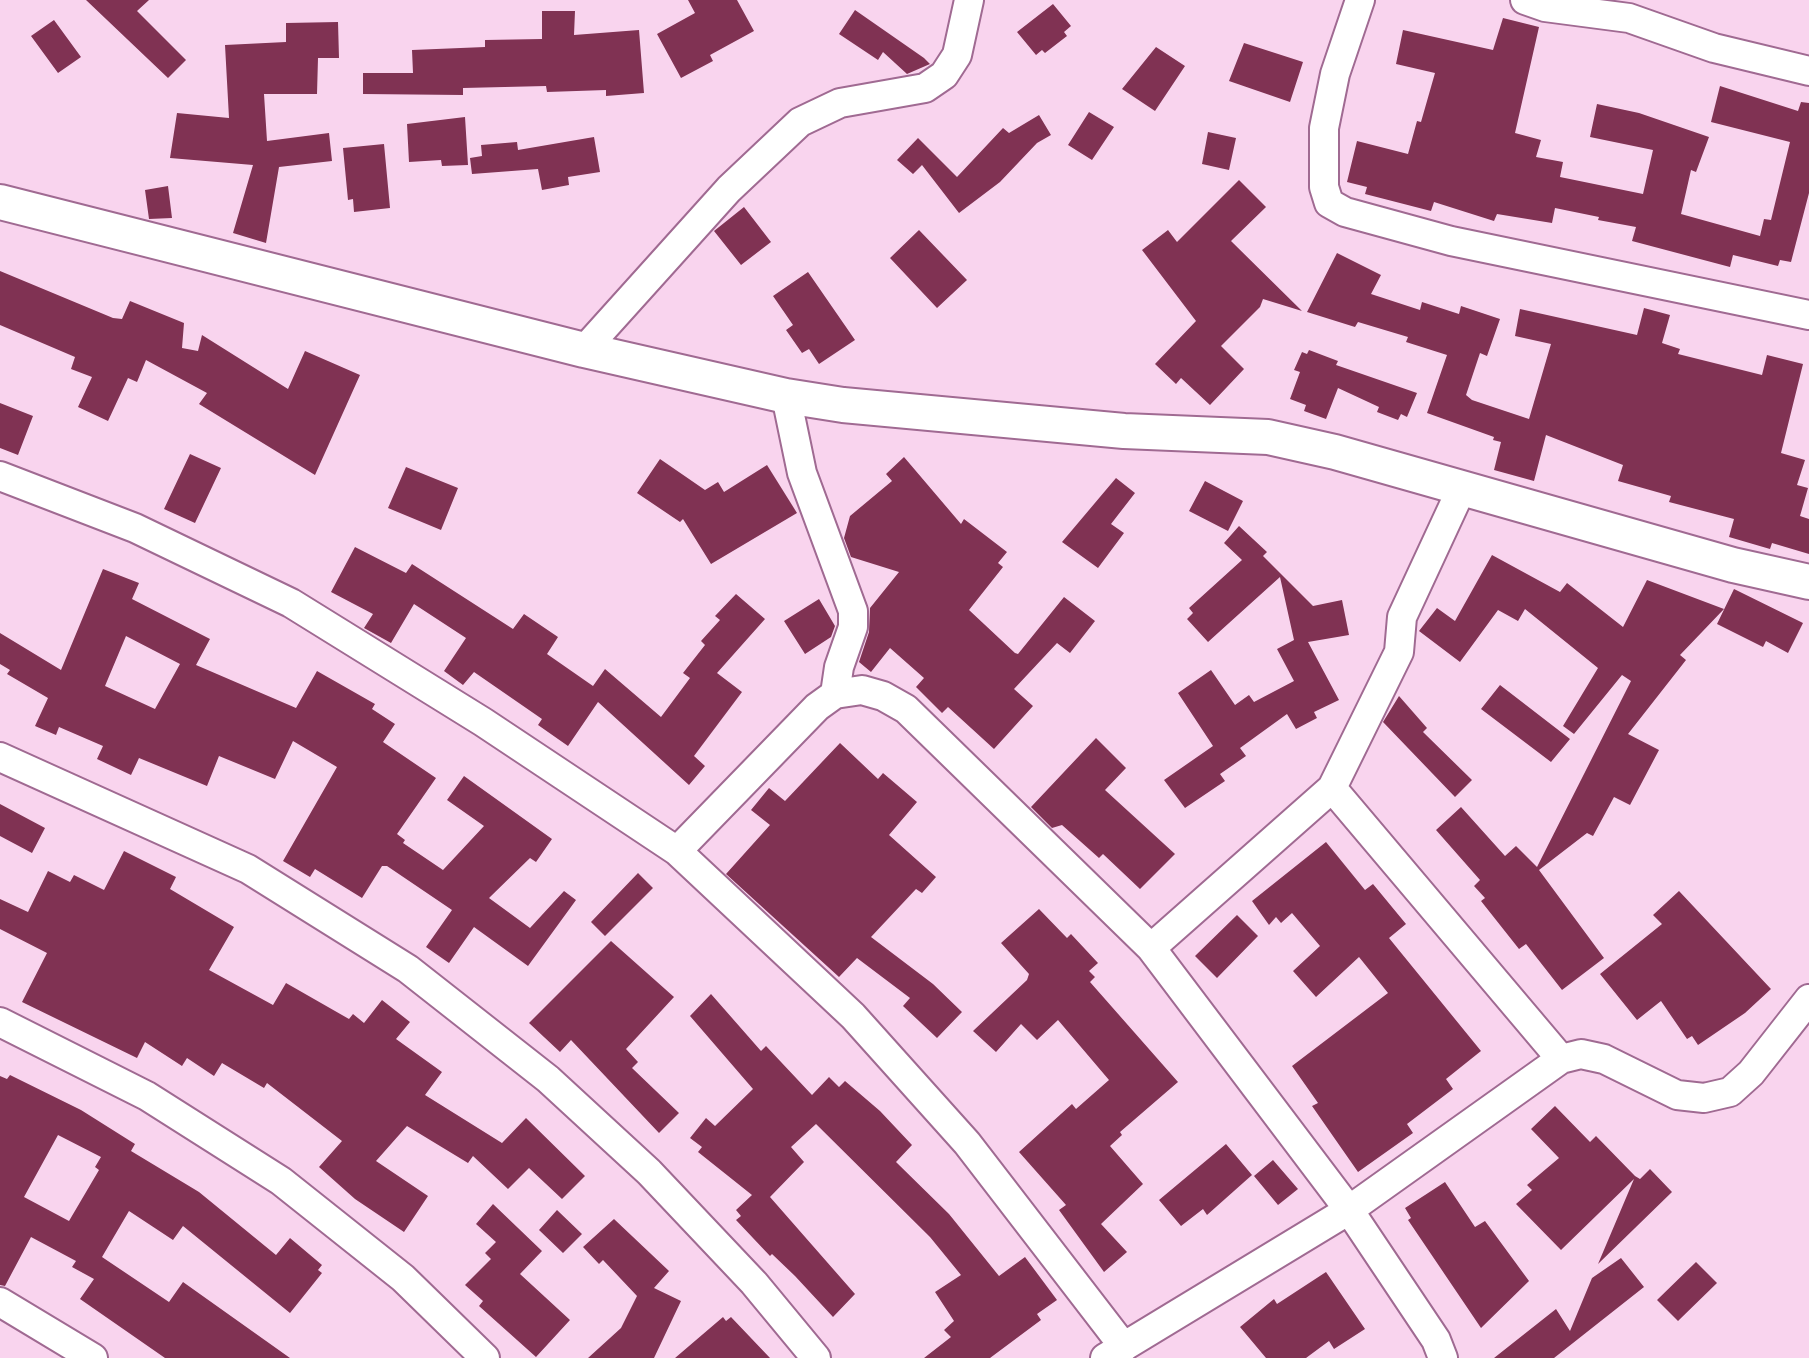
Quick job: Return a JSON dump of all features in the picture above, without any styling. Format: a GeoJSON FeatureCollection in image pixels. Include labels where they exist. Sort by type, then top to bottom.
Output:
{"type":"FeatureCollection","features":[{"type":"Feature","properties":{"kind":"street"},"geometry":{"type":"LineString","coordinates":[[584,350],[729,189],[800,122],[840,103],[925,88],[944,75],[957,55],[969,0]]}},
{"type":"Feature","properties":{"kind":"street"},"geometry":{"type":"LineString","coordinates":[[1360,0],[1335,74],[1324,128],[1323,174],[1329,203],[1345,212],[1451,241],[1809,315]]}},
{"type":"Feature","properties":{"kind":"street"},"geometry":{"type":"LineString","coordinates":[[1525,0],[1545,7],[1629,18],[1714,48],[1809,71]]}},
{"type":"Feature","properties":{"kind":"street"},"geometry":{"type":"LineString","coordinates":[[0,202],[584,350],[786,396],[843,405],[1124,431],[1268,437],[1335,452],[1733,565],[1809,582]]}},
{"type":"Feature","properties":{"kind":"street"},"geometry":{"type":"LineString","coordinates":[[786,396],[802,473],[853,611],[853,627],[839,667],[835,694]]}},
{"type":"Feature","properties":{"kind":"street"},"geometry":{"type":"LineString","coordinates":[[0,476],[135,528],[291,603],[483,722],[677,851],[853,1016],[967,1143],[1115,1353],[1349,1210],[1561,1059],[1581,1054],[1604,1059],[1677,1095],[1704,1098],[1730,1092],[1751,1073],[1809,999]]}},
{"type":"Feature","properties":{"kind":"street"},"geometry":{"type":"LineString","coordinates":[[1151,948],[1332,788],[1399,652],[1402,617],[1461,490]]}},
{"type":"Feature","properties":{"kind":"street"},"geometry":{"type":"LineString","coordinates":[[677,851],[817,707],[835,694],[862,690],[883,696],[906,709],[1151,948],[1349,1210],[1436,1340],[1443,1358]]}},
{"type":"Feature","properties":{"kind":"street"},"geometry":{"type":"LineString","coordinates":[[0,757],[248,869],[408,969],[548,1079],[649,1172],[754,1283],[816,1358]]}},
{"type":"Feature","properties":{"kind":"street"},"geometry":{"type":"LineString","coordinates":[[1332,788],[1561,1059]]}},
{"type":"Feature","properties":{"kind":"street"},"geometry":{"type":"LineString","coordinates":[[0,1022],[147,1096],[281,1181],[403,1278],[485,1358]]}},
{"type":"Feature","properties":{"kind":"street"},"geometry":{"type":"LineString","coordinates":[[0,1302],[93,1358]]}},
{"type":"Feature","properties":{"kind":"building"},"geometry":{"type":"Polygon","coordinates":[[[86,0],[149,0],[137,11],[186,60],[168,78],[86,0]]]}},
{"type":"Feature","properties":{"kind":"building"},"geometry":{"type":"Polygon","coordinates":[[[688,0],[737,0],[754,31],[710,55],[713,61],[681,78],[657,34],[695,13],[688,0]]]}},
{"type":"Feature","properties":{"kind":"building"},"geometry":{"type":"Polygon","coordinates":[[[1053,4],[1071,26],[1064,32],[1067,36],[1045,53],[1042,50],[1036,55],[1017,32],[1053,4]]]}},
{"type":"Feature","properties":{"kind":"building"},"geometry":{"type":"Polygon","coordinates":[[[855,10],[930,64],[907,74],[883,52],[878,60],[839,34],[855,10]]]}},
{"type":"Feature","properties":{"kind":"building"},"geometry":{"type":"Polygon","coordinates":[[[542,11],[575,11],[574,35],[639,30],[644,93],[606,96],[606,90],[547,92],[546,86],[463,88],[463,95],[363,94],[363,73],[413,73],[412,50],[485,47],[485,40],[542,39],[542,11]]]}},
{"type":"Feature","properties":{"kind":"building"},"geometry":{"type":"Polygon","coordinates":[[[1503,18],[1539,27],[1515,133],[1541,140],[1536,157],[1563,162],[1560,177],[1643,194],[1653,150],[1590,137],[1597,104],[1639,113],[1709,137],[1696,172],[1691,170],[1681,214],[1760,236],[1764,219],[1771,220],[1790,142],[1711,122],[1720,86],[1798,111],[1801,102],[1809,103],[1809,193],[1791,262],[1780,260],[1778,266],[1733,255],[1730,267],[1632,241],[1636,227],[1598,220],[1599,217],[1555,208],[1552,223],[1497,214],[1494,221],[1434,202],[1431,211],[1365,194],[1367,187],[1347,182],[1357,141],[1408,154],[1417,121],[1421,122],[1435,73],[1396,64],[1403,30],[1493,50],[1503,18]]]}},
{"type":"Feature","properties":{"kind":"building"},"geometry":{"type":"Polygon","coordinates":[[[54,20],[81,57],[58,73],[31,36],[54,20]]]}},
{"type":"Feature","properties":{"kind":"building"},"geometry":{"type":"Polygon","coordinates":[[[338,22],[339,58],[318,58],[317,94],[264,94],[267,141],[329,133],[332,161],[279,167],[266,243],[233,233],[253,165],[170,158],[177,113],[229,118],[225,45],[286,42],[286,23],[338,22]]]}},
{"type":"Feature","properties":{"kind":"building"},"geometry":{"type":"Polygon","coordinates":[[[1244,43],[1303,62],[1290,102],[1229,81],[1244,43]]]}},
{"type":"Feature","properties":{"kind":"building"},"geometry":{"type":"Polygon","coordinates":[[[1156,47],[1185,66],[1155,111],[1122,89],[1156,47]]]}},
{"type":"Feature","properties":{"kind":"building"},"geometry":{"type":"Polygon","coordinates":[[[1089,112],[1114,127],[1092,160],[1068,145],[1089,112]]]}},
{"type":"Feature","properties":{"kind":"building"},"geometry":{"type":"Polygon","coordinates":[[[1039,115],[1051,135],[1037,143],[1000,182],[959,213],[922,165],[913,174],[897,160],[918,138],[957,177],[1003,128],[1009,133],[1039,115]]]}},
{"type":"Feature","properties":{"kind":"building"},"geometry":{"type":"Polygon","coordinates":[[[465,117],[468,165],[442,166],[441,160],[409,162],[407,124],[465,117]]]}},
{"type":"Feature","properties":{"kind":"building"},"geometry":{"type":"Polygon","coordinates":[[[1208,132],[1236,138],[1229,170],[1202,164],[1208,132]]]}},
{"type":"Feature","properties":{"kind":"building"},"geometry":{"type":"Polygon","coordinates":[[[594,137],[600,172],[568,177],[569,185],[542,190],[538,169],[472,174],[470,158],[482,156],[481,145],[517,142],[518,150],[594,137]]]}},
{"type":"Feature","properties":{"kind":"building"},"geometry":{"type":"Polygon","coordinates":[[[384,144],[390,208],[354,212],[353,199],[348,200],[343,148],[384,144]]]}},
{"type":"Feature","properties":{"kind":"building"},"geometry":{"type":"Polygon","coordinates":[[[1239,180],[1266,207],[1231,241],[1302,311],[1263,299],[1260,307],[1221,346],[1244,369],[1210,405],[1181,378],[1176,384],[1155,364],[1196,321],[1142,250],[1168,230],[1177,242],[1239,180]]]}},
{"type":"Feature","properties":{"kind":"building"},"geometry":{"type":"Polygon","coordinates":[[[168,186],[172,218],[149,219],[145,190],[168,186]]]}},
{"type":"Feature","properties":{"kind":"building"},"geometry":{"type":"Polygon","coordinates":[[[744,207],[771,242],[741,265],[714,231],[744,207]]]}},
{"type":"Feature","properties":{"kind":"building"},"geometry":{"type":"Polygon","coordinates":[[[919,230],[967,280],[937,308],[890,258],[919,230]]]}},
{"type":"Feature","properties":{"kind":"building"},"geometry":{"type":"Polygon","coordinates":[[[1337,253],[1381,275],[1371,294],[1420,310],[1422,302],[1459,314],[1461,306],[1500,319],[1487,356],[1480,353],[1466,395],[1472,400],[1529,419],[1551,344],[1515,336],[1520,309],[1637,335],[1644,308],[1670,315],[1662,343],[1680,349],[1678,354],[1762,375],[1767,355],[1803,364],[1781,453],[1805,460],[1797,485],[1808,488],[1800,516],[1809,519],[1809,554],[1772,543],[1770,549],[1729,537],[1734,519],[1669,502],[1671,496],[1618,481],[1623,465],[1546,435],[1534,481],[1494,470],[1501,442],[1427,413],[1447,355],[1406,342],[1408,337],[1358,322],[1355,327],[1307,312],[1337,253]]]}},
{"type":"Feature","properties":{"kind":"building"},"geometry":{"type":"Polygon","coordinates":[[[0,271],[113,318],[122,319],[130,301],[184,323],[182,348],[198,351],[202,335],[288,389],[305,351],[360,375],[315,475],[199,404],[207,393],[146,360],[137,382],[128,378],[108,421],[78,407],[92,377],[71,369],[75,357],[0,325],[0,271]]]}},
{"type":"Feature","properties":{"kind":"building"},"geometry":{"type":"Polygon","coordinates":[[[808,272],[855,340],[819,364],[809,349],[802,353],[786,330],[793,325],[773,296],[808,272]]]}},
{"type":"Feature","properties":{"kind":"building"},"geometry":{"type":"Polygon","coordinates":[[[1309,350],[1338,361],[1336,365],[1417,393],[1407,417],[1401,414],[1398,420],[1377,412],[1379,407],[1338,388],[1326,419],[1304,411],[1306,405],[1290,399],[1300,372],[1294,370],[1302,352],[1307,354],[1309,350]]]}},
{"type":"Feature","properties":{"kind":"building"},"geometry":{"type":"Polygon","coordinates":[[[0,403],[33,416],[18,455],[0,448],[0,403]]]}},
{"type":"Feature","properties":{"kind":"building"},"geometry":{"type":"Polygon","coordinates":[[[190,454],[221,468],[195,523],[164,509],[190,454]]]}},
{"type":"Feature","properties":{"kind":"building"},"geometry":{"type":"Polygon","coordinates":[[[904,457],[961,524],[964,519],[1007,552],[998,563],[1003,567],[969,610],[1015,653],[1018,654],[1064,597],[1095,621],[1070,653],[1057,643],[1014,689],[1033,706],[994,749],[948,707],[942,713],[916,687],[924,678],[890,648],[871,672],[859,662],[869,632],[870,608],[899,572],[851,557],[844,538],[850,516],[892,481],[886,474],[904,457]]]}},
{"type":"Feature","properties":{"kind":"building"},"geometry":{"type":"Polygon","coordinates":[[[660,459],[705,490],[718,482],[724,492],[767,465],[797,513],[711,564],[683,519],[680,522],[637,493],[660,459]]]}},
{"type":"Feature","properties":{"kind":"building"},"geometry":{"type":"Polygon","coordinates":[[[406,467],[458,488],[441,530],[388,508],[406,467]]]}},
{"type":"Feature","properties":{"kind":"building"},"geometry":{"type":"Polygon","coordinates":[[[1116,478],[1135,493],[1111,524],[1124,533],[1098,568],[1062,542],[1116,478]]]}},
{"type":"Feature","properties":{"kind":"building"},"geometry":{"type":"Polygon","coordinates":[[[1205,481],[1243,501],[1228,531],[1189,511],[1205,481]]]}},
{"type":"Feature","properties":{"kind":"building"},"geometry":{"type":"Polygon","coordinates":[[[1239,526],[1267,552],[1263,556],[1313,606],[1342,600],[1349,635],[1308,642],[1339,700],[1314,712],[1317,718],[1296,729],[1287,714],[1240,748],[1246,756],[1220,774],[1225,781],[1185,808],[1164,780],[1213,746],[1178,693],[1211,670],[1235,705],[1249,695],[1254,702],[1294,681],[1277,649],[1294,640],[1280,577],[1208,642],[1187,619],[1193,613],[1189,608],[1242,560],[1224,543],[1239,526]]]}},
{"type":"Feature","properties":{"kind":"building"},"geometry":{"type":"Polygon","coordinates":[[[355,547],[406,573],[412,564],[513,629],[524,614],[558,637],[547,654],[593,686],[605,669],[661,717],[690,678],[683,673],[705,645],[701,641],[720,620],[715,616],[736,594],[765,619],[717,673],[742,692],[694,756],[705,766],[689,785],[598,702],[568,746],[538,725],[542,719],[474,672],[463,685],[444,671],[466,638],[414,604],[391,643],[364,628],[373,614],[331,592],[355,547]]]}},
{"type":"Feature","properties":{"kind":"building"},"geometry":{"type":"Polygon","coordinates":[[[1492,555],[1560,592],[1567,583],[1623,627],[1647,580],[1724,609],[1680,655],[1686,660],[1628,734],[1659,750],[1630,805],[1614,797],[1593,836],[1587,833],[1539,870],[1604,958],[1562,990],[1526,944],[1519,949],[1481,901],[1485,898],[1474,886],[1480,880],[1436,830],[1461,807],[1505,856],[1516,846],[1537,867],[1631,681],[1622,675],[1574,734],[1563,726],[1598,668],[1525,609],[1518,621],[1498,610],[1460,662],[1419,631],[1437,608],[1455,621],[1492,555]]]}},
{"type":"Feature","properties":{"kind":"building"},"geometry":{"type":"Polygon","coordinates":[[[103,569],[139,583],[132,599],[210,639],[196,665],[296,708],[317,671],[375,704],[372,709],[395,724],[383,742],[436,778],[397,834],[405,840],[403,843],[443,870],[484,826],[447,800],[464,776],[552,839],[536,862],[530,858],[489,898],[530,928],[564,891],[576,900],[528,966],[474,927],[449,963],[426,947],[452,910],[387,866],[382,866],[362,898],[315,869],[310,877],[283,861],[337,767],[293,741],[275,779],[219,756],[207,786],[139,758],[131,775],[97,759],[103,746],[59,727],[56,735],[35,726],[48,698],[7,674],[10,670],[0,664],[0,633],[61,670],[103,569]],[[126,636],[105,686],[155,709],[180,664],[126,636]]]}},
{"type":"Feature","properties":{"kind":"building"},"geometry":{"type":"Polygon","coordinates":[[[1734,589],[1803,623],[1788,653],[1766,641],[1763,647],[1717,624],[1734,589]]]}},
{"type":"Feature","properties":{"kind":"building"},"geometry":{"type":"Polygon","coordinates":[[[819,599],[835,626],[831,637],[805,654],[784,621],[819,599]]]}},
{"type":"Feature","properties":{"kind":"building"},"geometry":{"type":"Polygon","coordinates":[[[1500,685],[1570,739],[1551,762],[1481,709],[1500,685]]]}},
{"type":"Feature","properties":{"kind":"building"},"geometry":{"type":"Polygon","coordinates":[[[1399,696],[1427,728],[1423,732],[1472,780],[1455,797],[1383,722],[1399,696]]]}},
{"type":"Feature","properties":{"kind":"building"},"geometry":{"type":"Polygon","coordinates":[[[1096,738],[1126,768],[1105,790],[1175,854],[1140,889],[1103,854],[1099,858],[1062,825],[1052,828],[1031,807],[1096,738]]]}},
{"type":"Feature","properties":{"kind":"building"},"geometry":{"type":"Polygon","coordinates":[[[840,743],[878,779],[883,773],[917,802],[889,835],[936,877],[922,893],[916,889],[871,937],[933,984],[962,1012],[937,1038],[903,1006],[910,998],[857,958],[839,977],[726,874],[770,825],[751,810],[769,788],[785,801],[840,743]]]}},
{"type":"Feature","properties":{"kind":"building"},"geometry":{"type":"Polygon","coordinates":[[[0,804],[45,828],[32,853],[0,836],[0,804]]]}},
{"type":"Feature","properties":{"kind":"building"},"geometry":{"type":"Polygon","coordinates":[[[1326,842],[1365,890],[1373,884],[1406,924],[1389,938],[1481,1051],[1446,1079],[1453,1089],[1407,1124],[1413,1133],[1358,1172],[1312,1106],[1318,1103],[1292,1066],[1388,993],[1359,957],[1316,997],[1293,971],[1320,946],[1292,913],[1281,923],[1276,917],[1269,925],[1252,901],[1326,842]]]}},
{"type":"Feature","properties":{"kind":"building"},"geometry":{"type":"Polygon","coordinates":[[[124,851],[176,877],[170,889],[234,927],[209,970],[273,1005],[286,983],[349,1019],[353,1014],[364,1023],[382,1000],[410,1022],[396,1039],[442,1072],[425,1095],[502,1143],[526,1118],[585,1176],[562,1199],[529,1168],[508,1189],[473,1156],[468,1163],[407,1126],[376,1161],[428,1196],[404,1232],[355,1199],[319,1167],[342,1141],[267,1083],[264,1088],[222,1063],[214,1076],[187,1058],[182,1066],[145,1042],[137,1058],[22,1002],[47,953],[0,929],[0,899],[28,912],[48,871],[70,882],[74,875],[104,890],[124,851]]]}},
{"type":"Feature","properties":{"kind":"building"},"geometry":{"type":"Polygon","coordinates":[[[638,873],[653,888],[605,936],[591,922],[638,873]]]}},
{"type":"Feature","properties":{"kind":"building"},"geometry":{"type":"Polygon","coordinates":[[[1679,891],[1771,989],[1745,1013],[1698,1045],[1692,1036],[1687,1039],[1661,1001],[1637,1020],[1600,974],[1662,924],[1653,915],[1679,891]]]}},
{"type":"Feature","properties":{"kind":"building"},"geometry":{"type":"Polygon","coordinates":[[[1039,909],[1067,938],[1071,934],[1098,963],[1089,971],[1095,977],[1090,982],[1178,1082],[1120,1132],[1122,1135],[1110,1146],[1143,1184],[1101,1224],[1127,1252],[1104,1272],[1059,1210],[1066,1205],[1019,1152],[1072,1104],[1076,1109],[1109,1080],[1058,1020],[1037,1040],[1021,1024],[996,1052],[973,1031],[1027,980],[1029,974],[1001,943],[1039,909]]]}},
{"type":"Feature","properties":{"kind":"building"},"geometry":{"type":"Polygon","coordinates":[[[1237,915],[1258,936],[1217,978],[1195,956],[1237,915]]]}},
{"type":"Feature","properties":{"kind":"building"},"geometry":{"type":"Polygon","coordinates":[[[611,941],[674,997],[626,1049],[638,1062],[632,1068],[679,1113],[659,1133],[571,1040],[560,1052],[529,1023],[611,941]]]}},
{"type":"Feature","properties":{"kind":"building"},"geometry":{"type":"Polygon","coordinates":[[[711,994],[761,1051],[766,1046],[812,1095],[829,1077],[839,1087],[845,1081],[880,1111],[912,1145],[896,1162],[949,1214],[999,1276],[1025,1257],[1057,1300],[1037,1314],[1041,1320],[990,1358],[924,1358],[951,1337],[944,1330],[954,1321],[935,1292],[961,1275],[930,1237],[816,1124],[791,1147],[804,1162],[770,1197],[855,1294],[833,1317],[795,1276],[772,1254],[770,1256],[736,1220],[741,1216],[736,1210],[752,1195],[698,1152],[702,1147],[690,1138],[706,1118],[715,1126],[753,1089],[690,1016],[711,994]]]}},
{"type":"Feature","properties":{"kind":"building"},"geometry":{"type":"Polygon","coordinates":[[[10,1075],[81,1110],[135,1144],[131,1151],[199,1192],[276,1255],[290,1238],[322,1265],[318,1270],[322,1273],[290,1313],[183,1226],[173,1240],[129,1211],[102,1257],[169,1302],[183,1282],[290,1358],[165,1358],[80,1299],[94,1279],[72,1267],[76,1261],[31,1237],[5,1286],[0,1285],[0,1076],[7,1079],[10,1075]],[[58,1135],[24,1197],[69,1221],[99,1170],[95,1167],[101,1157],[58,1135]]]}},
{"type":"Feature","properties":{"kind":"building"},"geometry":{"type":"Polygon","coordinates":[[[1555,1106],[1590,1142],[1596,1136],[1635,1176],[1640,1179],[1650,1169],[1672,1192],[1598,1264],[1634,1179],[1561,1250],[1516,1204],[1532,1190],[1527,1185],[1559,1158],[1531,1129],[1555,1106]]]}},
{"type":"Feature","properties":{"kind":"building"},"geometry":{"type":"Polygon","coordinates":[[[1226,1144],[1252,1175],[1207,1215],[1203,1209],[1181,1226],[1159,1200],[1226,1144]]]}},
{"type":"Feature","properties":{"kind":"building"},"geometry":{"type":"Polygon","coordinates":[[[1273,1160],[1298,1189],[1278,1205],[1254,1176],[1273,1160]]]}},
{"type":"Feature","properties":{"kind":"building"},"geometry":{"type":"Polygon","coordinates":[[[1445,1182],[1475,1227],[1485,1221],[1529,1281],[1481,1328],[1408,1220],[1411,1218],[1405,1208],[1445,1182]]]}},
{"type":"Feature","properties":{"kind":"building"},"geometry":{"type":"Polygon","coordinates":[[[493,1204],[542,1251],[520,1274],[570,1320],[536,1357],[479,1306],[483,1301],[465,1285],[491,1259],[485,1253],[496,1242],[476,1224],[493,1204]]]}},
{"type":"Feature","properties":{"kind":"building"},"geometry":{"type":"Polygon","coordinates":[[[557,1210],[582,1234],[563,1253],[539,1230],[557,1210]]]}},
{"type":"Feature","properties":{"kind":"building"},"geometry":{"type":"Polygon","coordinates":[[[614,1219],[669,1271],[654,1288],[681,1301],[654,1358],[588,1358],[621,1328],[637,1296],[603,1260],[599,1264],[583,1247],[614,1219]]]}},
{"type":"Feature","properties":{"kind":"building"},"geometry":{"type":"Polygon","coordinates":[[[1621,1258],[1644,1287],[1554,1358],[1494,1358],[1556,1309],[1570,1331],[1592,1278],[1621,1258]]]}},
{"type":"Feature","properties":{"kind":"building"},"geometry":{"type":"Polygon","coordinates":[[[1696,1262],[1717,1283],[1678,1321],[1657,1300],[1696,1262]]]}},
{"type":"Feature","properties":{"kind":"building"},"geometry":{"type":"Polygon","coordinates":[[[1326,1272],[1365,1329],[1334,1349],[1329,1341],[1306,1358],[1266,1358],[1240,1327],[1274,1299],[1277,1304],[1326,1272]]]}},
{"type":"Feature","properties":{"kind":"building"},"geometry":{"type":"Polygon","coordinates":[[[723,1317],[726,1321],[731,1317],[770,1358],[675,1358],[723,1317]]]}}]}
